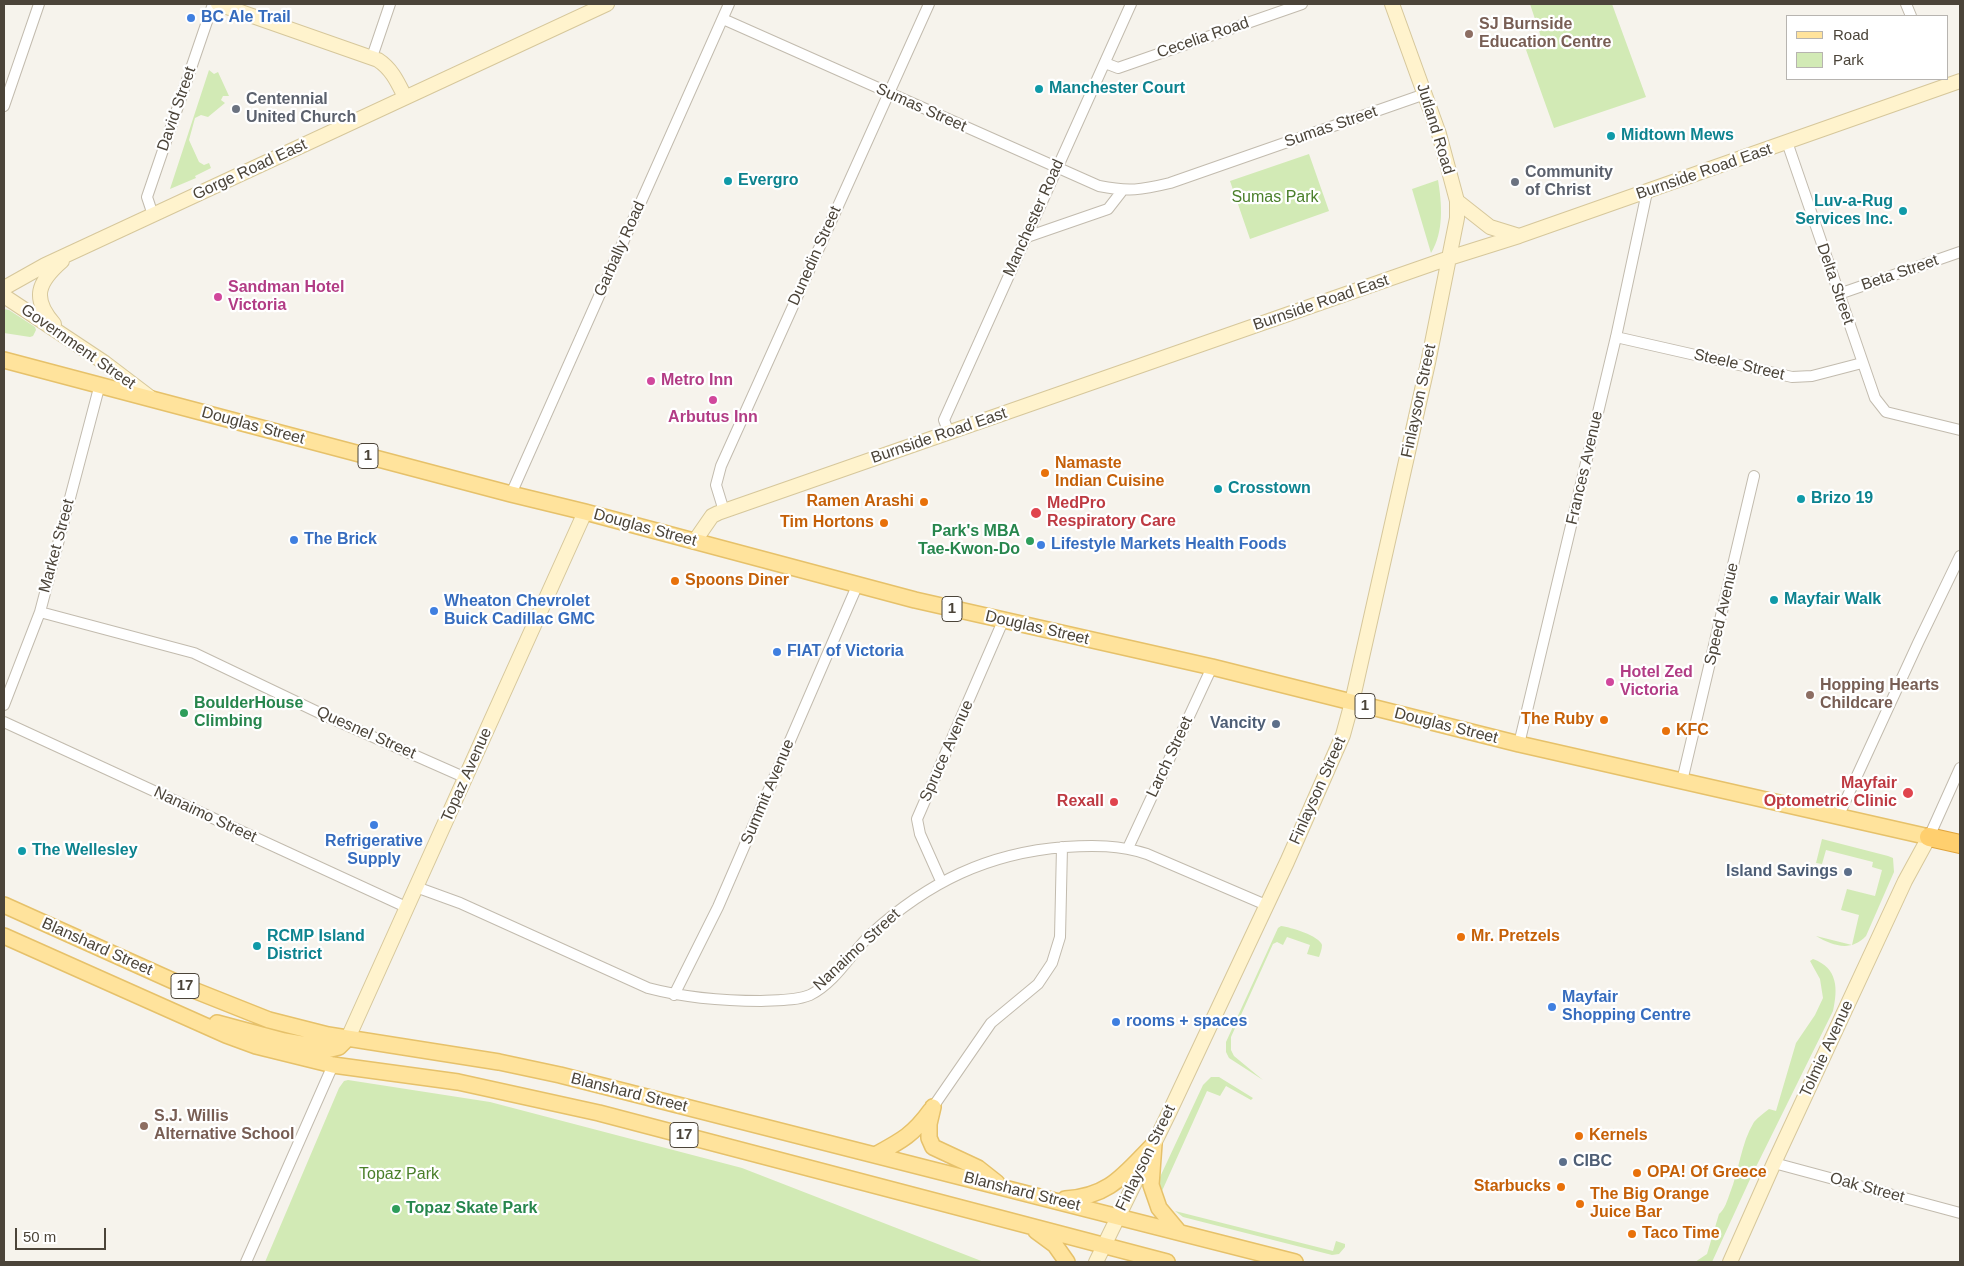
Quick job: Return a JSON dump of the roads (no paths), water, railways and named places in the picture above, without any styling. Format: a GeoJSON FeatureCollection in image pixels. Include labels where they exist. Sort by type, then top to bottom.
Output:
{"type":"FeatureCollection","features":[{"type":"Feature","properties":{"kind":"highway","name":"Douglas Street"},"geometry":{"type":"LineString","coordinates":[[1929,837],[1960,844]]}},
{"type":"Feature","properties":{"kind":"main road"},"geometry":{"type":"LineString","coordinates":[[218,4],[372,57],[387,67],[396,79],[405,97]]}},
{"type":"Feature","properties":{"kind":"main road","name":"Gorge Road East"},"geometry":{"type":"LineString","coordinates":[[4,288],[45,265],[607,4]]}},
{"type":"Feature","properties":{"kind":"main road","name":"Jutland Road"},"geometry":{"type":"LineString","coordinates":[[1392,4],[1440,134],[1457,201],[1457,218],[1449,258]]}},
{"type":"Feature","properties":{"kind":"main road","name":"Burnside Road East"},"geometry":{"type":"LineString","coordinates":[[694,542],[712,516],[724,511],[1449,258],[1647,192],[1787,142],[1935,84],[1960,81]]}},
{"type":"Feature","properties":{"kind":"main road"},"geometry":{"type":"LineString","coordinates":[[1457,201],[1490,227],[1519,236]]}},
{"type":"Feature","properties":{"kind":"main road"},"geometry":{"type":"LineString","coordinates":[[63,334],[45,314],[40,301],[40,289],[44,278],[71,253]]}},
{"type":"Feature","properties":{"kind":"main road","name":"Finlayson Street"},"geometry":{"type":"LineString","coordinates":[[1096,1262],[1154,1144],[1343,735],[1428,363],[1449,258]]}},
{"type":"Feature","properties":{"kind":"main road","name":"Government Street"},"geometry":{"type":"LineString","coordinates":[[4,296],[105,363],[152,399]]}},
{"type":"Feature","properties":{"kind":"main road","name":"Douglas Street"},"geometry":{"type":"LineString","coordinates":[[4,360],[585,512],[856,586],[1003,621],[1212,667],[1519,744],[1929,837]]}},
{"type":"Feature","properties":{"kind":"main road","name":"Topaz Avenue"},"geometry":{"type":"LineString","coordinates":[[348,1038],[585,512]]}},
{"type":"Feature","properties":{"kind":"main road","name":"Tolmie Avenue"},"geometry":{"type":"LineString","coordinates":[[1730,1262],[1905,881],[1929,837]]}},
{"type":"Feature","properties":{"kind":"main road","name":"Blanshard Street"},"geometry":{"type":"LineString","coordinates":[[4,905],[238,1009],[300,1029],[490,1060],[560,1075],[1003,1186],[1295,1262]]}},
{"type":"Feature","properties":{"kind":"main road","name":"Blanshard Street"},"geometry":{"type":"LineString","coordinates":[[4,936],[256,1046],[333,1066],[458,1082],[520,1094],[676,1132],[801,1167],[1167,1262]]}},
{"type":"Feature","properties":{"kind":"main road"},"geometry":{"type":"LineString","coordinates":[[179,1014],[284,1041],[332,1049],[339,1047],[348,1038]]}},
{"type":"Feature","properties":{"kind":"main road"},"geometry":{"type":"LineString","coordinates":[[875,1155],[908,1137],[920,1125],[933,1107]]}},
{"type":"Feature","properties":{"kind":"main road"},"geometry":{"type":"LineString","coordinates":[[933,1107],[929,1124],[929,1138],[933,1147],[978,1168],[1003,1186]]}},
{"type":"Feature","properties":{"kind":"main road"},"geometry":{"type":"LineString","coordinates":[[1052,1200],[1077,1199],[1102,1192],[1117,1181],[1154,1144]]}},
{"type":"Feature","properties":{"kind":"main road"},"geometry":{"type":"LineString","coordinates":[[1154,1144],[1151,1186],[1159,1208],[1179,1232]]}},
{"type":"Feature","properties":{"kind":"main road"},"geometry":{"type":"LineString","coordinates":[[1029,1226],[1055,1245],[1067,1262]]}},
{"type":"Feature","properties":{"kind":"street"},"geometry":{"type":"LineString","coordinates":[[4,106],[39,4]]}},
{"type":"Feature","properties":{"kind":"street","name":"David Street"},"geometry":{"type":"LineString","coordinates":[[153,215],[147,198],[213,4]]}},
{"type":"Feature","properties":{"kind":"street"},"geometry":{"type":"LineString","coordinates":[[372,57],[390,4]]}},
{"type":"Feature","properties":{"kind":"street","name":"Garbally Road"},"geometry":{"type":"LineString","coordinates":[[511,494],[729,4]]}},
{"type":"Feature","properties":{"kind":"street","name":"Dunedin Street"},"geometry":{"type":"LineString","coordinates":[[724,511],[716,485],[721,466],[929,4]]}},
{"type":"Feature","properties":{"kind":"street","name":"Manchester Road"},"geometry":{"type":"LineString","coordinates":[[949,433],[944,420],[1024,238],[1131,4]]}},
{"type":"Feature","properties":{"kind":"street","name":"Cecelia Road"},"geometry":{"type":"LineString","coordinates":[[1105,63],[1118,68],[1302,4]]}},
{"type":"Feature","properties":{"kind":"street","name":"Sumas Street"},"geometry":{"type":"LineString","coordinates":[[723,19],[1057,168],[1100,186],[1122,190],[1142,190],[1170,183],[1425,94]]}},
{"type":"Feature","properties":{"kind":"street","name":"Delta Street"},"geometry":{"type":"LineString","coordinates":[[1787,142],[1862,363],[1879,406],[1886,412],[1896,415],[1960,430]]}},
{"type":"Feature","properties":{"kind":"street"},"geometry":{"type":"LineString","coordinates":[[1024,238],[1108,209],[1122,190]]}},
{"type":"Feature","properties":{"kind":"street","name":"Frances Avenue"},"geometry":{"type":"LineString","coordinates":[[1519,744],[1616,337],[1647,192]]}},
{"type":"Feature","properties":{"kind":"street","name":"Beta Street"},"geometry":{"type":"LineString","coordinates":[[1839,294],[1960,252]]}},
{"type":"Feature","properties":{"kind":"street","name":"Steele Street"},"geometry":{"type":"LineString","coordinates":[[1616,337],[1792,377],[1812,376],[1862,363]]}},
{"type":"Feature","properties":{"kind":"street","name":"Market Street"},"geometry":{"type":"LineString","coordinates":[[4,705],[40,612],[100,384]]}},
{"type":"Feature","properties":{"kind":"street","name":"Speed Avenue"},"geometry":{"type":"LineString","coordinates":[[1682,781],[1754,476]]}},
{"type":"Feature","properties":{"kind":"street"},"geometry":{"type":"LineString","coordinates":[[1838,817],[1918,642],[1960,556]]}},
{"type":"Feature","properties":{"kind":"street","name":"Summit Avenue"},"geometry":{"type":"LineString","coordinates":[[674,995],[718,907],[856,586]]}},
{"type":"Feature","properties":{"kind":"street","name":"Quesnel Street"},"geometry":{"type":"LineString","coordinates":[[40,612],[194,653],[328,717],[466,778]]}},
{"type":"Feature","properties":{"kind":"street","name":"Spruce Avenue"},"geometry":{"type":"LineString","coordinates":[[941,882],[920,834],[917,819],[1003,621]]}},
{"type":"Feature","properties":{"kind":"street","name":"Larch Street"},"geometry":{"type":"LineString","coordinates":[[1128,848],[1212,667]]}},
{"type":"Feature","properties":{"kind":"street","name":"Nanaimo Street"},"geometry":{"type":"LineString","coordinates":[[4,722],[406,907]]}},
{"type":"Feature","properties":{"kind":"street"},"geometry":{"type":"LineString","coordinates":[[1929,837],[1960,768]]}},
{"type":"Feature","properties":{"kind":"street","name":"Nanaimo Street"},"geometry":{"type":"LineString","coordinates":[[416,887],[460,903],[634,983],[674,995],[733,1001],[784,1000],[808,995],[823,986],[869,936],[896,911],[941,882],[981,863],[1029,850],[1091,845],[1128,848],[1147,854],[1266,905]]}},
{"type":"Feature","properties":{"kind":"street"},"geometry":{"type":"LineString","coordinates":[[933,1107],[991,1023],[1038,984],[1052,963],[1060,936],[1062,847]]}},
{"type":"Feature","properties":{"kind":"street"},"geometry":{"type":"LineString","coordinates":[[246,1262],[333,1066]]}},
{"type":"Feature","properties":{"kind":"street","name":"Oak Street"},"geometry":{"type":"LineString","coordinates":[[1774,1163],[1960,1213]]}},
{"type":"Feature","properties":{"kind":"place","name":"BC Ale Trail"},"geometry":{"type":"Point","coordinates":[191,18]}},
{"type":"Feature","properties":{"kind":"place","name":"SJ Burnside Education Centre"},"geometry":{"type":"Point","coordinates":[1469,34]}},
{"type":"Feature","properties":{"kind":"place","name":"Manchester Court"},"geometry":{"type":"Point","coordinates":[1039,89]}},
{"type":"Feature","properties":{"kind":"place","name":"Centennial United Church"},"geometry":{"type":"Point","coordinates":[236,109]}},
{"type":"Feature","properties":{"kind":"place","name":"Midtown Mews"},"geometry":{"type":"Point","coordinates":[1611,136]}},
{"type":"Feature","properties":{"kind":"place","name":"Evergro"},"geometry":{"type":"Point","coordinates":[728,181]}},
{"type":"Feature","properties":{"kind":"place","name":"Community of Christ"},"geometry":{"type":"Point","coordinates":[1515,182]}},
{"type":"Feature","properties":{"kind":"place","name":"Luv-a-Rug Services Inc."},"geometry":{"type":"Point","coordinates":[1903,211]}},
{"type":"Feature","properties":{"kind":"place","name":"Sandman Hotel Victoria"},"geometry":{"type":"Point","coordinates":[218,297]}},
{"type":"Feature","properties":{"kind":"place","name":"Metro Inn"},"geometry":{"type":"Point","coordinates":[651,381]}},
{"type":"Feature","properties":{"kind":"place","name":"Arbutus Inn"},"geometry":{"type":"Point","coordinates":[713,400]}},
{"type":"Feature","properties":{"kind":"place","name":"Namaste Indian Cuisine"},"geometry":{"type":"Point","coordinates":[1045,473]}},
{"type":"Feature","properties":{"kind":"place","name":"Crosstown"},"geometry":{"type":"Point","coordinates":[1218,489]}},
{"type":"Feature","properties":{"kind":"place","name":"Brizo 19"},"geometry":{"type":"Point","coordinates":[1801,499]}},
{"type":"Feature","properties":{"kind":"place","name":"Ramen Arashi"},"geometry":{"type":"Point","coordinates":[924,502]}},
{"type":"Feature","properties":{"kind":"place","name":"MedPro Respiratory Care"},"geometry":{"type":"Point","coordinates":[1036,513]}},
{"type":"Feature","properties":{"kind":"place","name":"Tim Hortons"},"geometry":{"type":"Point","coordinates":[884,523]}},
{"type":"Feature","properties":{"kind":"place","name":"The Brick"},"geometry":{"type":"Point","coordinates":[294,540]}},
{"type":"Feature","properties":{"kind":"place","name":"Park's MBA Tae-Kwon-Do"},"geometry":{"type":"Point","coordinates":[1030,541]}},
{"type":"Feature","properties":{"kind":"place","name":"Lifestyle Markets Health Foods"},"geometry":{"type":"Point","coordinates":[1041,545]}},
{"type":"Feature","properties":{"kind":"place","name":"Spoons Diner"},"geometry":{"type":"Point","coordinates":[675,581]}},
{"type":"Feature","properties":{"kind":"place","name":"Mayfair Walk"},"geometry":{"type":"Point","coordinates":[1774,600]}},
{"type":"Feature","properties":{"kind":"place","name":"Wheaton Chevrolet Buick Cadillac GMC"},"geometry":{"type":"Point","coordinates":[434,611]}},
{"type":"Feature","properties":{"kind":"place","name":"FIAT of Victoria"},"geometry":{"type":"Point","coordinates":[777,652]}},
{"type":"Feature","properties":{"kind":"place","name":"Hotel Zed Victoria"},"geometry":{"type":"Point","coordinates":[1610,682]}},
{"type":"Feature","properties":{"kind":"place","name":"Hopping Hearts Childcare"},"geometry":{"type":"Point","coordinates":[1810,695]}},
{"type":"Feature","properties":{"kind":"place","name":"BoulderHouse Climbing"},"geometry":{"type":"Point","coordinates":[184,713]}},
{"type":"Feature","properties":{"kind":"place","name":"The Ruby"},"geometry":{"type":"Point","coordinates":[1604,720]}},
{"type":"Feature","properties":{"kind":"place","name":"Vancity"},"geometry":{"type":"Point","coordinates":[1276,724]}},
{"type":"Feature","properties":{"kind":"place","name":"KFC"},"geometry":{"type":"Point","coordinates":[1666,731]}},
{"type":"Feature","properties":{"kind":"place","name":"Mayfair Optometric Clinic"},"geometry":{"type":"Point","coordinates":[1908,793]}},
{"type":"Feature","properties":{"kind":"place","name":"Rexall"},"geometry":{"type":"Point","coordinates":[1114,802]}},
{"type":"Feature","properties":{"kind":"place","name":"Refrigerative Supply"},"geometry":{"type":"Point","coordinates":[374,825]}},
{"type":"Feature","properties":{"kind":"place","name":"The Wellesley"},"geometry":{"type":"Point","coordinates":[22,851]}},
{"type":"Feature","properties":{"kind":"place","name":"Island Savings"},"geometry":{"type":"Point","coordinates":[1848,872]}},
{"type":"Feature","properties":{"kind":"place","name":"Mr. Pretzels"},"geometry":{"type":"Point","coordinates":[1461,937]}},
{"type":"Feature","properties":{"kind":"place","name":"RCMP Island District"},"geometry":{"type":"Point","coordinates":[257,946]}},
{"type":"Feature","properties":{"kind":"place","name":"Mayfair Shopping Centre"},"geometry":{"type":"Point","coordinates":[1552,1007]}},
{"type":"Feature","properties":{"kind":"place","name":"rooms + spaces"},"geometry":{"type":"Point","coordinates":[1116,1022]}},
{"type":"Feature","properties":{"kind":"place","name":"S.J. Willis Alternative School"},"geometry":{"type":"Point","coordinates":[144,1126]}},
{"type":"Feature","properties":{"kind":"place","name":"Kernels"},"geometry":{"type":"Point","coordinates":[1579,1136]}},
{"type":"Feature","properties":{"kind":"place","name":"CIBC"},"geometry":{"type":"Point","coordinates":[1563,1162]}},
{"type":"Feature","properties":{"kind":"place","name":"OPA! Of Greece"},"geometry":{"type":"Point","coordinates":[1637,1173]}},
{"type":"Feature","properties":{"kind":"place","name":"Starbucks"},"geometry":{"type":"Point","coordinates":[1561,1187]}},
{"type":"Feature","properties":{"kind":"place","name":"The Big Orange Juice Bar"},"geometry":{"type":"Point","coordinates":[1580,1204]}},
{"type":"Feature","properties":{"kind":"place","name":"Topaz Skate Park"},"geometry":{"type":"Point","coordinates":[396,1209]}},
{"type":"Feature","properties":{"kind":"place","name":"Taco Time"},"geometry":{"type":"Point","coordinates":[1632,1234]}},
{"type":"Feature","properties":{"kind":"park label","name":"Sumas Park"},"geometry":{"type":"Point","coordinates":[1275,198]}},
{"type":"Feature","properties":{"kind":"park label","name":"Topaz Park"},"geometry":{"type":"Point","coordinates":[399,1175]}}]}
